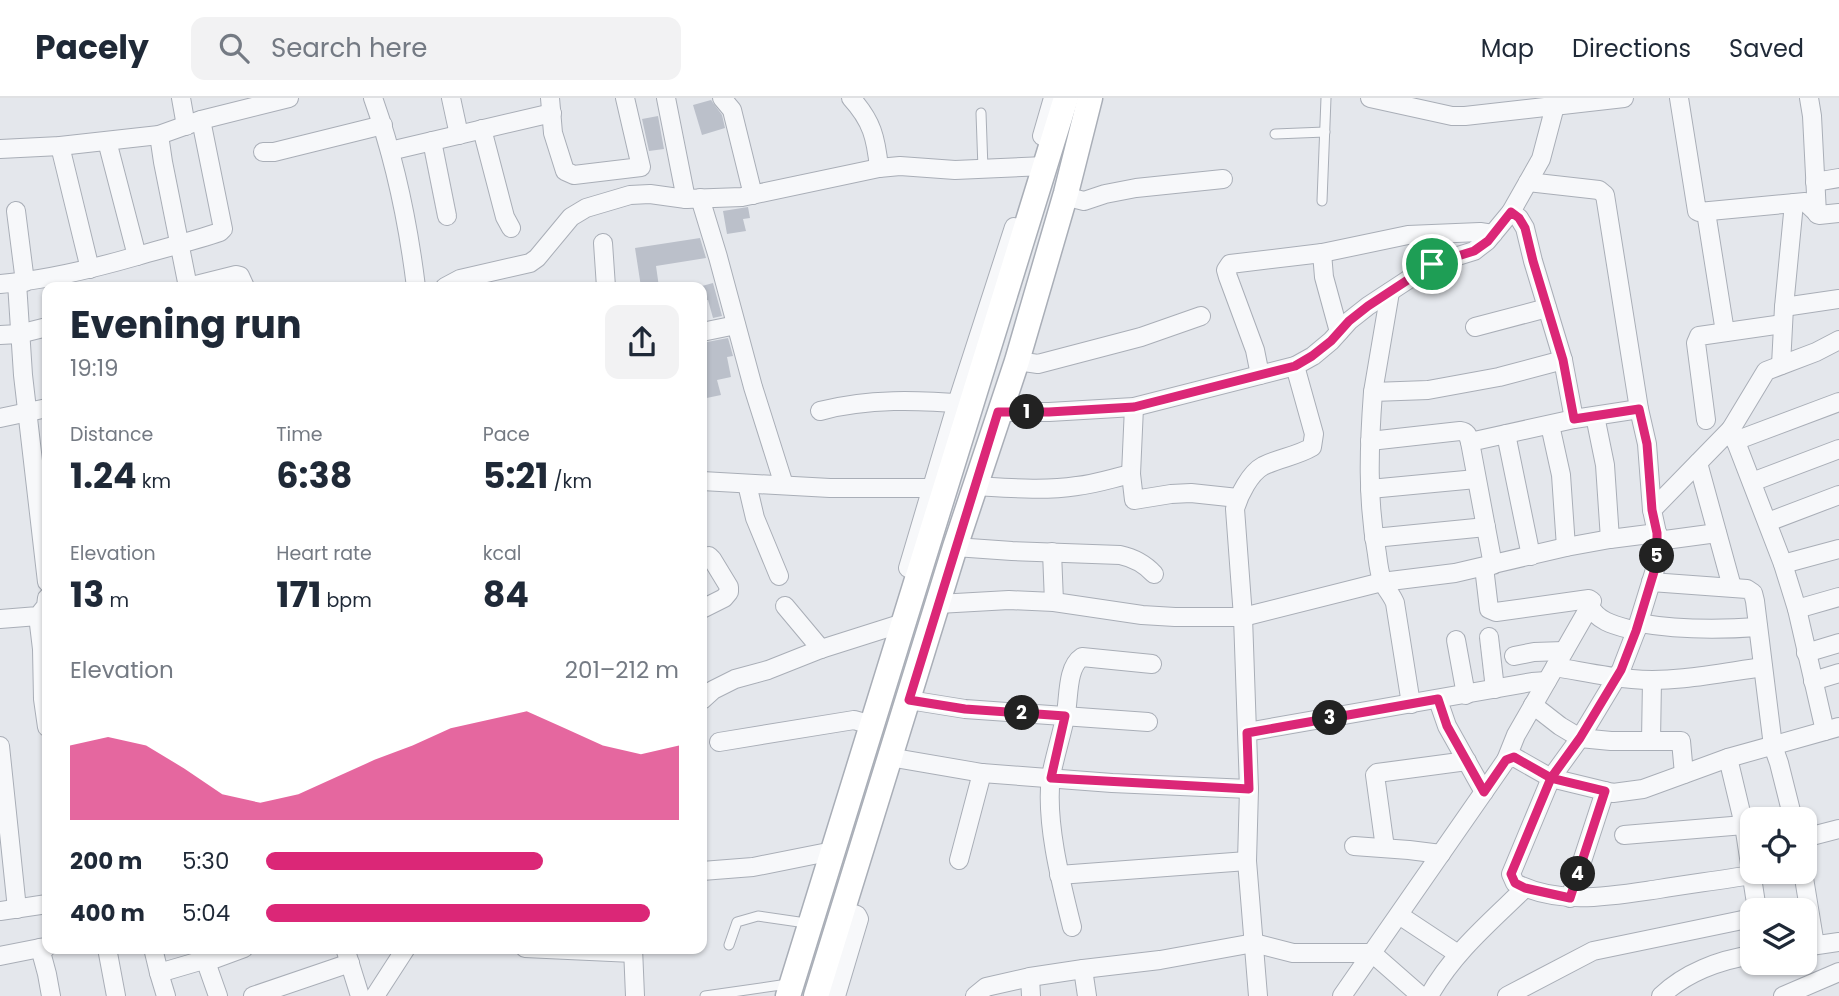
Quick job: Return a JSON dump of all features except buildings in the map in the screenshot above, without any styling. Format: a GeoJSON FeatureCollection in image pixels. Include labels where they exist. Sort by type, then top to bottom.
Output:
{"type":"FeatureCollection","features":[{"type":"Feature","properties":{"kind":"main road"},"geometry":{"type":"LineString","coordinates":[[784,991],[1039,167],[1087,99]]}},
{"type":"Feature","properties":{"kind":"main road"},"geometry":{"type":"LineString","coordinates":[[816,996],[955,547],[1017,360],[1066,193],[1087,99]]}},
{"type":"Feature","properties":{"kind":"street"},"geometry":{"type":"LineString","coordinates":[[14,283],[90,269],[180,246],[223,229],[194,123],[181,98]]}},
{"type":"Feature","properties":{"kind":"street"},"geometry":{"type":"LineString","coordinates":[[0,149],[60,146],[159,135],[289,98]]}},
{"type":"Feature","properties":{"kind":"street"},"geometry":{"type":"LineString","coordinates":[[373,98],[390,150],[410,234],[415,282]]}},
{"type":"Feature","properties":{"kind":"street"},"geometry":{"type":"LineString","coordinates":[[451,98],[459,135]]}},
{"type":"Feature","properties":{"kind":"street"},"geometry":{"type":"LineString","coordinates":[[390,150],[482,129],[551,106],[553,133],[565,171],[574,175],[639,169],[642,166],[625,98]]}},
{"type":"Feature","properties":{"kind":"street"},"geometry":{"type":"LineString","coordinates":[[666,98],[693,199],[736,325],[784,485]]}},
{"type":"Feature","properties":{"kind":"street"},"geometry":{"type":"LineString","coordinates":[[722,98],[732,110],[753,195]]}},
{"type":"Feature","properties":{"kind":"street"},"geometry":{"type":"LineString","coordinates":[[850,98],[861,109],[873,129],[878,168]]}},
{"type":"Feature","properties":{"kind":"street"},"geometry":{"type":"LineString","coordinates":[[454,282],[530,263],[571,217],[586,208],[629,195],[650,194],[693,199],[733,198],[878,168],[900,166],[955,170],[1039,167],[1053,98]]}},
{"type":"Feature","properties":{"kind":"street"},"geometry":{"type":"LineString","coordinates":[[1370,98],[1429,105],[1452,116],[1484,106],[1624,98]]}},
{"type":"Feature","properties":{"kind":"street"},"geometry":{"type":"LineString","coordinates":[[1679,98],[1699,212],[1805,202],[1822,216],[1839,213]]}},
{"type":"Feature","properties":{"kind":"street"},"geometry":{"type":"LineString","coordinates":[[1809,98],[1817,214]]}},
{"type":"Feature","properties":{"kind":"street"},"geometry":{"type":"LineString","coordinates":[[998,412],[1134,407],[1295,366],[1331,341],[1349,321],[1368,306],[1432,264],[1474,251],[1488,241],[1511,212],[1541,159],[1549,104]]}},
{"type":"Feature","properties":{"kind":"street"},"geometry":{"type":"LineString","coordinates":[[263,152],[274,152],[383,125]]}},
{"type":"Feature","properties":{"kind":"street"},"geometry":{"type":"LineString","coordinates":[[482,129],[505,217],[511,228]]}},
{"type":"Feature","properties":{"kind":"street"},"geometry":{"type":"LineString","coordinates":[[159,135],[187,282]]}},
{"type":"Feature","properties":{"kind":"street"},"geometry":{"type":"LineString","coordinates":[[107,141],[137,256]]}},
{"type":"Feature","properties":{"kind":"street"},"geometry":{"type":"LineString","coordinates":[[432,141],[447,216]]}},
{"type":"Feature","properties":{"kind":"street"},"geometry":{"type":"LineString","coordinates":[[60,146],[90,269]]}},
{"type":"Feature","properties":{"kind":"street"},"geometry":{"type":"LineString","coordinates":[[623,170],[629,195]]}},
{"type":"Feature","properties":{"kind":"street"},"geometry":{"type":"LineString","coordinates":[[1815,183],[1839,178]]}},
{"type":"Feature","properties":{"kind":"street"},"geometry":{"type":"LineString","coordinates":[[1066,193],[1072,198],[1084,201],[1136,188],[1223,179]]}},
{"type":"Feature","properties":{"kind":"street"},"geometry":{"type":"LineString","coordinates":[[1528,181],[1599,190],[1605,195],[1647,444],[1652,510],[1657,533],[1657,562],[1621,670],[1580,738],[1551,778],[1511,874],[1515,883],[1525,888],[1570,898],[1614,896],[1740,877]]}},
{"type":"Feature","properties":{"kind":"street"},"geometry":{"type":"LineString","coordinates":[[1781,365],[1794,203]]}},
{"type":"Feature","properties":{"kind":"street"},"geometry":{"type":"LineString","coordinates":[[16,211],[14,283],[42,538]]}},
{"type":"Feature","properties":{"kind":"street"},"geometry":{"type":"LineString","coordinates":[[1511,212],[1525,228],[1563,360],[1574,419]]}},
{"type":"Feature","properties":{"kind":"street"},"geometry":{"type":"LineString","coordinates":[[1706,212],[1725,332]]}},
{"type":"Feature","properties":{"kind":"street"},"geometry":{"type":"LineString","coordinates":[[1260,375],[1255,350],[1226,270],[1230,264],[1322,253],[1408,235],[1480,232],[1493,234]]}},
{"type":"Feature","properties":{"kind":"street"},"geometry":{"type":"LineString","coordinates":[[603,243],[606,282]]}},
{"type":"Feature","properties":{"kind":"street"},"geometry":{"type":"LineString","coordinates":[[1322,253],[1324,277],[1339,332]]}},
{"type":"Feature","properties":{"kind":"street"},"geometry":{"type":"LineString","coordinates":[[208,282],[236,275],[240,276],[242,282]]}},
{"type":"Feature","properties":{"kind":"street"},"geometry":{"type":"LineString","coordinates":[[1390,292],[1373,392],[1370,489],[1374,538],[1382,582],[1392,594],[1395,603],[1411,704]]}},
{"type":"Feature","properties":{"kind":"street"},"geometry":{"type":"LineString","coordinates":[[1706,420],[1697,340],[1699,336],[1725,332],[1839,299]]}},
{"type":"Feature","properties":{"kind":"street"},"geometry":{"type":"LineString","coordinates":[[1475,327],[1547,308]]}},
{"type":"Feature","properties":{"kind":"street"},"geometry":{"type":"LineString","coordinates":[[1017,360],[1038,363],[1141,337],[1201,316]]}},
{"type":"Feature","properties":{"kind":"street"},"geometry":{"type":"LineString","coordinates":[[707,331],[736,325]]}},
{"type":"Feature","properties":{"kind":"street"},"geometry":{"type":"LineString","coordinates":[[0,335],[42,328]]}},
{"type":"Feature","properties":{"kind":"street"},"geometry":{"type":"LineString","coordinates":[[1506,760],[1514,757],[1551,778],[1613,793],[1643,789],[1728,758],[1832,729],[1813,681],[1797,609],[1783,564],[1733,435],[1766,371],[1839,340]]}},
{"type":"Feature","properties":{"kind":"street"},"geometry":{"type":"LineString","coordinates":[[1373,392],[1428,390],[1499,377],[1563,360]]}},
{"type":"Feature","properties":{"kind":"street"},"geometry":{"type":"LineString","coordinates":[[1258,996],[1247,861],[1249,789],[1235,509],[1244,487],[1261,467],[1312,447],[1314,434],[1295,366]]}},
{"type":"Feature","properties":{"kind":"street"},"geometry":{"type":"LineString","coordinates":[[820,411],[837,406],[914,400],[964,404]]}},
{"type":"Feature","properties":{"kind":"street"},"geometry":{"type":"LineString","coordinates":[[1652,510],[1698,463],[1733,435],[1839,401]]}},
{"type":"Feature","properties":{"kind":"street"},"geometry":{"type":"LineString","coordinates":[[1134,407],[1131,474],[1135,500],[1191,493],[1238,498]]}},
{"type":"Feature","properties":{"kind":"street"},"geometry":{"type":"LineString","coordinates":[[0,418],[42,409]]}},
{"type":"Feature","properties":{"kind":"street"},"geometry":{"type":"LineString","coordinates":[[1469,442],[1574,419],[1639,409]]}},
{"type":"Feature","properties":{"kind":"street"},"geometry":{"type":"LineString","coordinates":[[1595,416],[1605,465],[1611,539]]}},
{"type":"Feature","properties":{"kind":"street"},"geometry":{"type":"LineString","coordinates":[[1550,425],[1561,475],[1566,547]]}},
{"type":"Feature","properties":{"kind":"street"},"geometry":{"type":"LineString","coordinates":[[1342,996],[1506,760],[1516,735],[1591,600],[1492,611],[1489,608],[1486,527],[1468,435],[1460,431],[1370,441]]}},
{"type":"Feature","properties":{"kind":"street"},"geometry":{"type":"LineString","coordinates":[[1506,434],[1531,556]]}},
{"type":"Feature","properties":{"kind":"street"},"geometry":{"type":"LineString","coordinates":[[1752,482],[1839,449]]}},
{"type":"Feature","properties":{"kind":"street"},"geometry":{"type":"LineString","coordinates":[[1698,463],[1732,587]]}},
{"type":"Feature","properties":{"kind":"street"},"geometry":{"type":"LineString","coordinates":[[976,486],[1073,487],[1131,474]]}},
{"type":"Feature","properties":{"kind":"street"},"geometry":{"type":"LineString","coordinates":[[1370,489],[1476,479]]}},
{"type":"Feature","properties":{"kind":"street"},"geometry":{"type":"LineString","coordinates":[[707,481],[830,488],[939,488]]}},
{"type":"Feature","properties":{"kind":"street"},"geometry":{"type":"LineString","coordinates":[[747,484],[755,518],[779,576]]}},
{"type":"Feature","properties":{"kind":"street"},"geometry":{"type":"LineString","coordinates":[[1768,522],[1839,495]]}},
{"type":"Feature","properties":{"kind":"street"},"geometry":{"type":"LineString","coordinates":[[1374,538],[1486,527]]}},
{"type":"Feature","properties":{"kind":"street"},"geometry":{"type":"LineString","coordinates":[[938,604],[1009,600],[1054,602],[1142,615],[1242,617],[1382,582],[1455,573],[1566,547],[1657,533]]}},
{"type":"Feature","properties":{"kind":"street"},"geometry":{"type":"LineString","coordinates":[[1657,533],[1665,540],[1717,533]]}},
{"type":"Feature","properties":{"kind":"street"},"geometry":{"type":"LineString","coordinates":[[955,547],[1119,555],[1134,558],[1154,574]]}},
{"type":"Feature","properties":{"kind":"street"},"geometry":{"type":"LineString","coordinates":[[1783,564],[1839,549]]}},
{"type":"Feature","properties":{"kind":"street"},"geometry":{"type":"LineString","coordinates":[[1052,552],[1054,602]]}},
{"type":"Feature","properties":{"kind":"street"},"geometry":{"type":"LineString","coordinates":[[707,557],[729,587],[729,592],[723,598],[707,606]]}},
{"type":"Feature","properties":{"kind":"street"},"geometry":{"type":"LineString","coordinates":[[1651,582],[1732,587],[1747,589],[1753,593],[1773,746],[1790,807]]}},
{"type":"Feature","properties":{"kind":"street"},"geometry":{"type":"LineString","coordinates":[[1797,609],[1839,597]]}},
{"type":"Feature","properties":{"kind":"street"},"geometry":{"type":"LineString","coordinates":[[785,606],[821,649]]}},
{"type":"Feature","properties":{"kind":"street"},"geometry":{"type":"LineString","coordinates":[[1590,606],[1598,617],[1607,622],[1637,627],[1718,630],[1759,627]]}},
{"type":"Feature","properties":{"kind":"street"},"geometry":{"type":"LineString","coordinates":[[42,611],[38,616],[42,649]]}},
{"type":"Feature","properties":{"kind":"street"},"geometry":{"type":"LineString","coordinates":[[0,619],[38,616]]}},
{"type":"Feature","properties":{"kind":"street"},"geometry":{"type":"LineString","coordinates":[[707,695],[735,679],[897,625]]}},
{"type":"Feature","properties":{"kind":"street"},"geometry":{"type":"LineString","coordinates":[[1489,636],[1495,690]]}},
{"type":"Feature","properties":{"kind":"street"},"geometry":{"type":"LineString","coordinates":[[1456,639],[1466,695]]}},
{"type":"Feature","properties":{"kind":"street"},"geometry":{"type":"LineString","coordinates":[[1807,653],[1839,643]]}},
{"type":"Feature","properties":{"kind":"street"},"geometry":{"type":"LineString","coordinates":[[1514,656],[1534,652],[1556,666],[1652,680],[1763,667]]}},
{"type":"Feature","properties":{"kind":"street"},"geometry":{"type":"LineString","coordinates":[[1072,927],[1059,875],[1051,817],[1051,778],[1072,673],[1077,661],[1082,657],[1152,664]]}},
{"type":"Feature","properties":{"kind":"street"},"geometry":{"type":"LineString","coordinates":[[1247,733],[1532,682],[1556,666]]}},
{"type":"Feature","properties":{"kind":"street"},"geometry":{"type":"LineString","coordinates":[[1813,681],[1839,673]]}},
{"type":"Feature","properties":{"kind":"street"},"geometry":{"type":"LineString","coordinates":[[1651,741],[1652,680]]}},
{"type":"Feature","properties":{"kind":"street"},"geometry":{"type":"LineString","coordinates":[[1438,699],[1447,726],[1484,792]]}},
{"type":"Feature","properties":{"kind":"street"},"geometry":{"type":"LineString","coordinates":[[909,700],[965,709],[1148,722]]}},
{"type":"Feature","properties":{"kind":"street"},"geometry":{"type":"LineString","coordinates":[[1534,705],[1580,738],[1681,741],[1684,774]]}},
{"type":"Feature","properties":{"kind":"street"},"geometry":{"type":"LineString","coordinates":[[719,742],[828,723],[854,720],[867,724]]}},
{"type":"Feature","properties":{"kind":"street"},"geometry":{"type":"LineString","coordinates":[[0,746],[8,910],[42,905]]}},
{"type":"Feature","properties":{"kind":"street"},"geometry":{"type":"LineString","coordinates":[[889,757],[982,773],[1249,789]]}},
{"type":"Feature","properties":{"kind":"street"},"geometry":{"type":"LineString","coordinates":[[1728,758],[1740,808]]}},
{"type":"Feature","properties":{"kind":"street"},"geometry":{"type":"LineString","coordinates":[[1385,848],[1375,775],[1467,761]]}},
{"type":"Feature","properties":{"kind":"street"},"geometry":{"type":"LineString","coordinates":[[959,860],[982,773]]}},
{"type":"Feature","properties":{"kind":"street"},"geometry":{"type":"LineString","coordinates":[[1570,898],[1605,791]]}},
{"type":"Feature","properties":{"kind":"street"},"geometry":{"type":"LineString","coordinates":[[1624,835],[1740,825]]}},
{"type":"Feature","properties":{"kind":"street"},"geometry":{"type":"LineString","coordinates":[[1817,835],[1839,829]]}},
{"type":"Feature","properties":{"kind":"street"},"geometry":{"type":"LineString","coordinates":[[1354,846],[1441,854]]}},
{"type":"Feature","properties":{"kind":"street"},"geometry":{"type":"LineString","coordinates":[[707,871],[753,867],[826,853]]}},
{"type":"Feature","properties":{"kind":"street"},"geometry":{"type":"LineString","coordinates":[[1059,875],[1247,861]]}},
{"type":"Feature","properties":{"kind":"street"},"geometry":{"type":"LineString","coordinates":[[1429,996],[1438,979],[1458,954],[1525,888]]}},
{"type":"Feature","properties":{"kind":"street"},"geometry":{"type":"LineString","coordinates":[[836,996],[859,919],[857,915],[842,910]]}},
{"type":"Feature","properties":{"kind":"street"},"geometry":{"type":"LineString","coordinates":[[1399,915],[1458,954]]}},
{"type":"Feature","properties":{"kind":"street"},"geometry":{"type":"LineString","coordinates":[[1507,996],[1593,951],[1740,920]]}},
{"type":"Feature","properties":{"kind":"street"},"geometry":{"type":"LineString","coordinates":[[1817,945],[1839,942]]}},
{"type":"Feature","properties":{"kind":"street"},"geometry":{"type":"LineString","coordinates":[[975,996],[986,987],[1030,978],[1160,960],[1254,943],[1293,953],[1372,953],[1421,996]]}},
{"type":"Feature","properties":{"kind":"street"},"geometry":{"type":"LineString","coordinates":[[0,956],[42,948]]}},
{"type":"Feature","properties":{"kind":"street"},"geometry":{"type":"LineString","coordinates":[[44,954],[51,996]]}},
{"type":"Feature","properties":{"kind":"street"},"geometry":{"type":"LineString","coordinates":[[108,954],[116,996]]}},
{"type":"Feature","properties":{"kind":"street"},"geometry":{"type":"LineString","coordinates":[[154,954],[166,996]]}},
{"type":"Feature","properties":{"kind":"street"},"geometry":{"type":"LineString","coordinates":[[159,973],[228,954]]}},
{"type":"Feature","properties":{"kind":"street"},"geometry":{"type":"LineString","coordinates":[[375,996],[399,954]]}},
{"type":"Feature","properties":{"kind":"street"},"geometry":{"type":"LineString","coordinates":[[633,954],[635,996]]}},
{"type":"Feature","properties":{"kind":"street"},"geometry":{"type":"LineString","coordinates":[[253,996],[347,956],[360,996]]}},
{"type":"Feature","properties":{"kind":"street"},"geometry":{"type":"LineString","coordinates":[[1661,996],[1683,978],[1740,957]]}},
{"type":"Feature","properties":{"kind":"street"},"geometry":{"type":"LineString","coordinates":[[206,962],[218,996]]}},
{"type":"Feature","properties":{"kind":"street"},"geometry":{"type":"LineString","coordinates":[[1083,969],[1087,996]]}},
{"type":"Feature","properties":{"kind":"street"},"geometry":{"type":"LineString","coordinates":[[1783,996],[1839,972]]}},
{"type":"Feature","properties":{"kind":"street"},"geometry":{"type":"LineString","coordinates":[[1030,978],[1031,996]]}},
{"type":"Feature","properties":{"kind":"lane"},"geometry":{"type":"LineString","coordinates":[[1322,201],[1326,98]]}},
{"type":"Feature","properties":{"kind":"lane"},"geometry":{"type":"LineString","coordinates":[[981,113],[984,169]]}},
{"type":"Feature","properties":{"kind":"lane"},"geometry":{"type":"LineString","coordinates":[[1275,134],[1325,132]]}},
{"type":"Feature","properties":{"kind":"lane"},"geometry":{"type":"LineString","coordinates":[[729,945],[737,922],[758,916],[804,923]]}},
{"type":"Feature","properties":{"kind":"lane"},"geometry":{"type":"LineString","coordinates":[[705,996],[784,991]]}},
{"type":"Feature","properties":{"kind":"route"},"geometry":{"type":"LineString","coordinates":[[1432,264],[1368,306],[1349,321],[1331,341],[1295,366],[1134,407],[998,412],[909,700],[965,709],[1065,716],[1051,778],[1249,789],[1247,733],[1438,699],[1447,726],[1484,792],[1506,760],[1514,757],[1551,778],[1605,791],[1570,898],[1525,888],[1515,883],[1511,874],[1551,778],[1580,738],[1621,670],[1636,631],[1657,562],[1657,533],[1652,510],[1647,444],[1639,409],[1574,419],[1563,360],[1525,228],[1519,218],[1511,212],[1488,241],[1474,251],[1432,264]]}}]}
